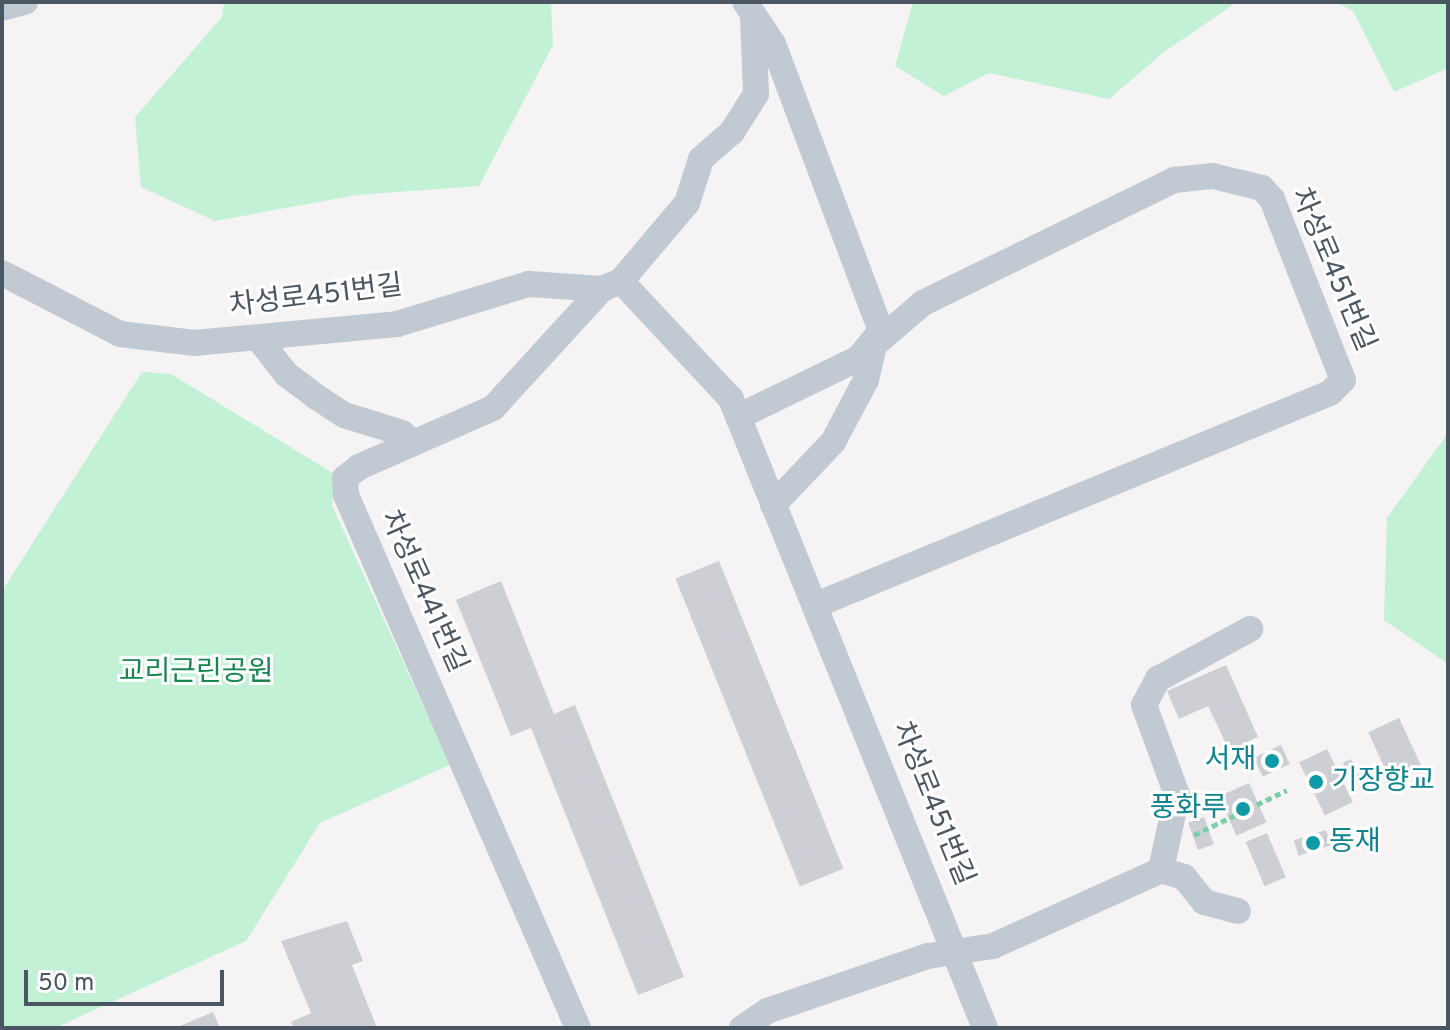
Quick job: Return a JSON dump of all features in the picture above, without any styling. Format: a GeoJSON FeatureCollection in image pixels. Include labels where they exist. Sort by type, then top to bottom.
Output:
{"type":"FeatureCollection","features":[{"type":"Feature","properties":{"kind":"street"},"geometry":{"type":"LineString","coordinates":[[2,8],[25,2]]}},
{"type":"Feature","properties":{"kind":"street"},"geometry":{"type":"LineString","coordinates":[[749,9],[773,44],[875,306],[881,331],[874,345],[866,380],[833,442],[773,505]]}},
{"type":"Feature","properties":{"kind":"street","name":"차성로441번길"},"geometry":{"type":"LineString","coordinates":[[578,1028],[346,495],[345,478],[359,467],[493,408],[687,203],[701,159],[732,132],[756,94],[749,9]]}},
{"type":"Feature","properties":{"kind":"street","name":"차성로451번길"},"geometry":{"type":"LineString","coordinates":[[738,417],[859,358],[923,303],[1174,180],[1213,176],[1262,188],[1272,199],[1343,380],[1330,393],[816,605]]}},
{"type":"Feature","properties":{"kind":"street","name":"차성로451번길"},"geometry":{"type":"LineString","coordinates":[[2,273],[120,334],[164,342],[259,339],[397,324],[529,284],[612,285],[719,381],[738,417],[957,950],[985,1028]]}},
{"type":"Feature","properties":{"kind":"street"},"geometry":{"type":"LineString","coordinates":[[259,339],[286,374],[315,396],[344,415],[402,433],[413,443]]}},
{"type":"Feature","properties":{"kind":"street"},"geometry":{"type":"LineString","coordinates":[[1161,870],[1177,795],[1164,734],[1144,705],[1158,679],[1250,629]]}},
{"type":"Feature","properties":{"kind":"street"},"geometry":{"type":"LineString","coordinates":[[742,1028],[957,950],[993,946],[1161,870],[1184,877],[1204,902],[1238,911]]}},
{"type":"Feature","properties":{"kind":"path"},"geometry":{"type":"LineString","coordinates":[[1200,833],[1287,790]]}},
{"type":"Feature","properties":{"kind":"green space"},"geometry":{"type":"Polygon","coordinates":[[[224,2],[551,2],[553,45],[479,186],[357,195],[215,221],[141,187],[135,117],[222,17],[224,2]]]}},
{"type":"Feature","properties":{"kind":"green space"},"geometry":{"type":"Polygon","coordinates":[[[913,2],[1237,2],[1164,52],[1109,99],[989,73],[944,96],[895,66],[913,2]]]}},
{"type":"Feature","properties":{"kind":"green space"},"geometry":{"type":"Polygon","coordinates":[[[1336,2],[1448,2],[1448,68],[1394,92],[1353,11],[1336,2]]]}},
{"type":"Feature","properties":{"kind":"green space","name":"교리근린공원"},"geometry":{"type":"Polygon","coordinates":[[[142,372],[171,374],[336,475],[332,505],[450,765],[320,823],[246,941],[55,1028],[2,1028],[2,591],[142,372]]]}},
{"type":"Feature","properties":{"kind":"green space"},"geometry":{"type":"Polygon","coordinates":[[[1448,433],[1448,664],[1384,620],[1387,518],[1448,433]]]}},
{"type":"Feature","properties":{"kind":"building"},"geometry":{"type":"Polygon","coordinates":[[[719,561],[843,869],[800,886],[675,579],[719,561]]]}},
{"type":"Feature","properties":{"kind":"building"},"geometry":{"type":"Polygon","coordinates":[[[501,581],[554,714],[575,705],[684,977],[638,995],[531,728],[511,736],[456,600],[501,581]]]}},
{"type":"Feature","properties":{"kind":"building"},"geometry":{"type":"Polygon","coordinates":[[[1226,665],[1258,737],[1229,750],[1208,706],[1179,719],[1167,691],[1226,665]]]}},
{"type":"Feature","properties":{"kind":"building"},"geometry":{"type":"Polygon","coordinates":[[[1399,718],[1423,769],[1392,783],[1368,732],[1399,718]]]}},
{"type":"Feature","properties":{"kind":"building","name":"서재"},"geometry":{"type":"Polygon","coordinates":[[[1281,745],[1290,764],[1263,777],[1254,758],[1281,745]]]}},
{"type":"Feature","properties":{"kind":"building"},"geometry":{"type":"Polygon","coordinates":[[[1327,749],[1353,802],[1325,816],[1299,763],[1327,749]]]}},
{"type":"Feature","properties":{"kind":"building"},"geometry":{"type":"Polygon","coordinates":[[[1351,759],[1359,776],[1351,780],[1343,763],[1351,759]]]}},
{"type":"Feature","properties":{"kind":"building","name":"풍화루"},"geometry":{"type":"Polygon","coordinates":[[[1249,783],[1266,822],[1236,836],[1219,796],[1249,783]]]}},
{"type":"Feature","properties":{"kind":"building"},"geometry":{"type":"Polygon","coordinates":[[[1204,817],[1214,844],[1198,850],[1188,823],[1204,817]]]}},
{"type":"Feature","properties":{"kind":"building","name":"동재"},"geometry":{"type":"Polygon","coordinates":[[[1326,830],[1331,845],[1299,856],[1294,841],[1326,830]]]}},
{"type":"Feature","properties":{"kind":"building"},"geometry":{"type":"Polygon","coordinates":[[[1267,833],[1286,877],[1265,886],[1246,842],[1267,833]]]}},
{"type":"Feature","properties":{"kind":"building"},"geometry":{"type":"Polygon","coordinates":[[[347,921],[363,961],[352,965],[377,1028],[294,1028],[291,1022],[311,1013],[281,941],[347,921]]]}},
{"type":"Feature","properties":{"kind":"building"},"geometry":{"type":"Polygon","coordinates":[[[213,1012],[220,1028],[175,1028],[213,1012]]]}},
{"type":"Feature","properties":{"kind":"place","name":"서재"},"geometry":{"type":"Point","coordinates":[1272,761]}},
{"type":"Feature","properties":{"kind":"place","name":"기장향교"},"geometry":{"type":"Point","coordinates":[1316,782]}},
{"type":"Feature","properties":{"kind":"place","name":"풍화루"},"geometry":{"type":"Point","coordinates":[1243,809]}},
{"type":"Feature","properties":{"kind":"place","name":"동재"},"geometry":{"type":"Point","coordinates":[1313,843]}}]}
